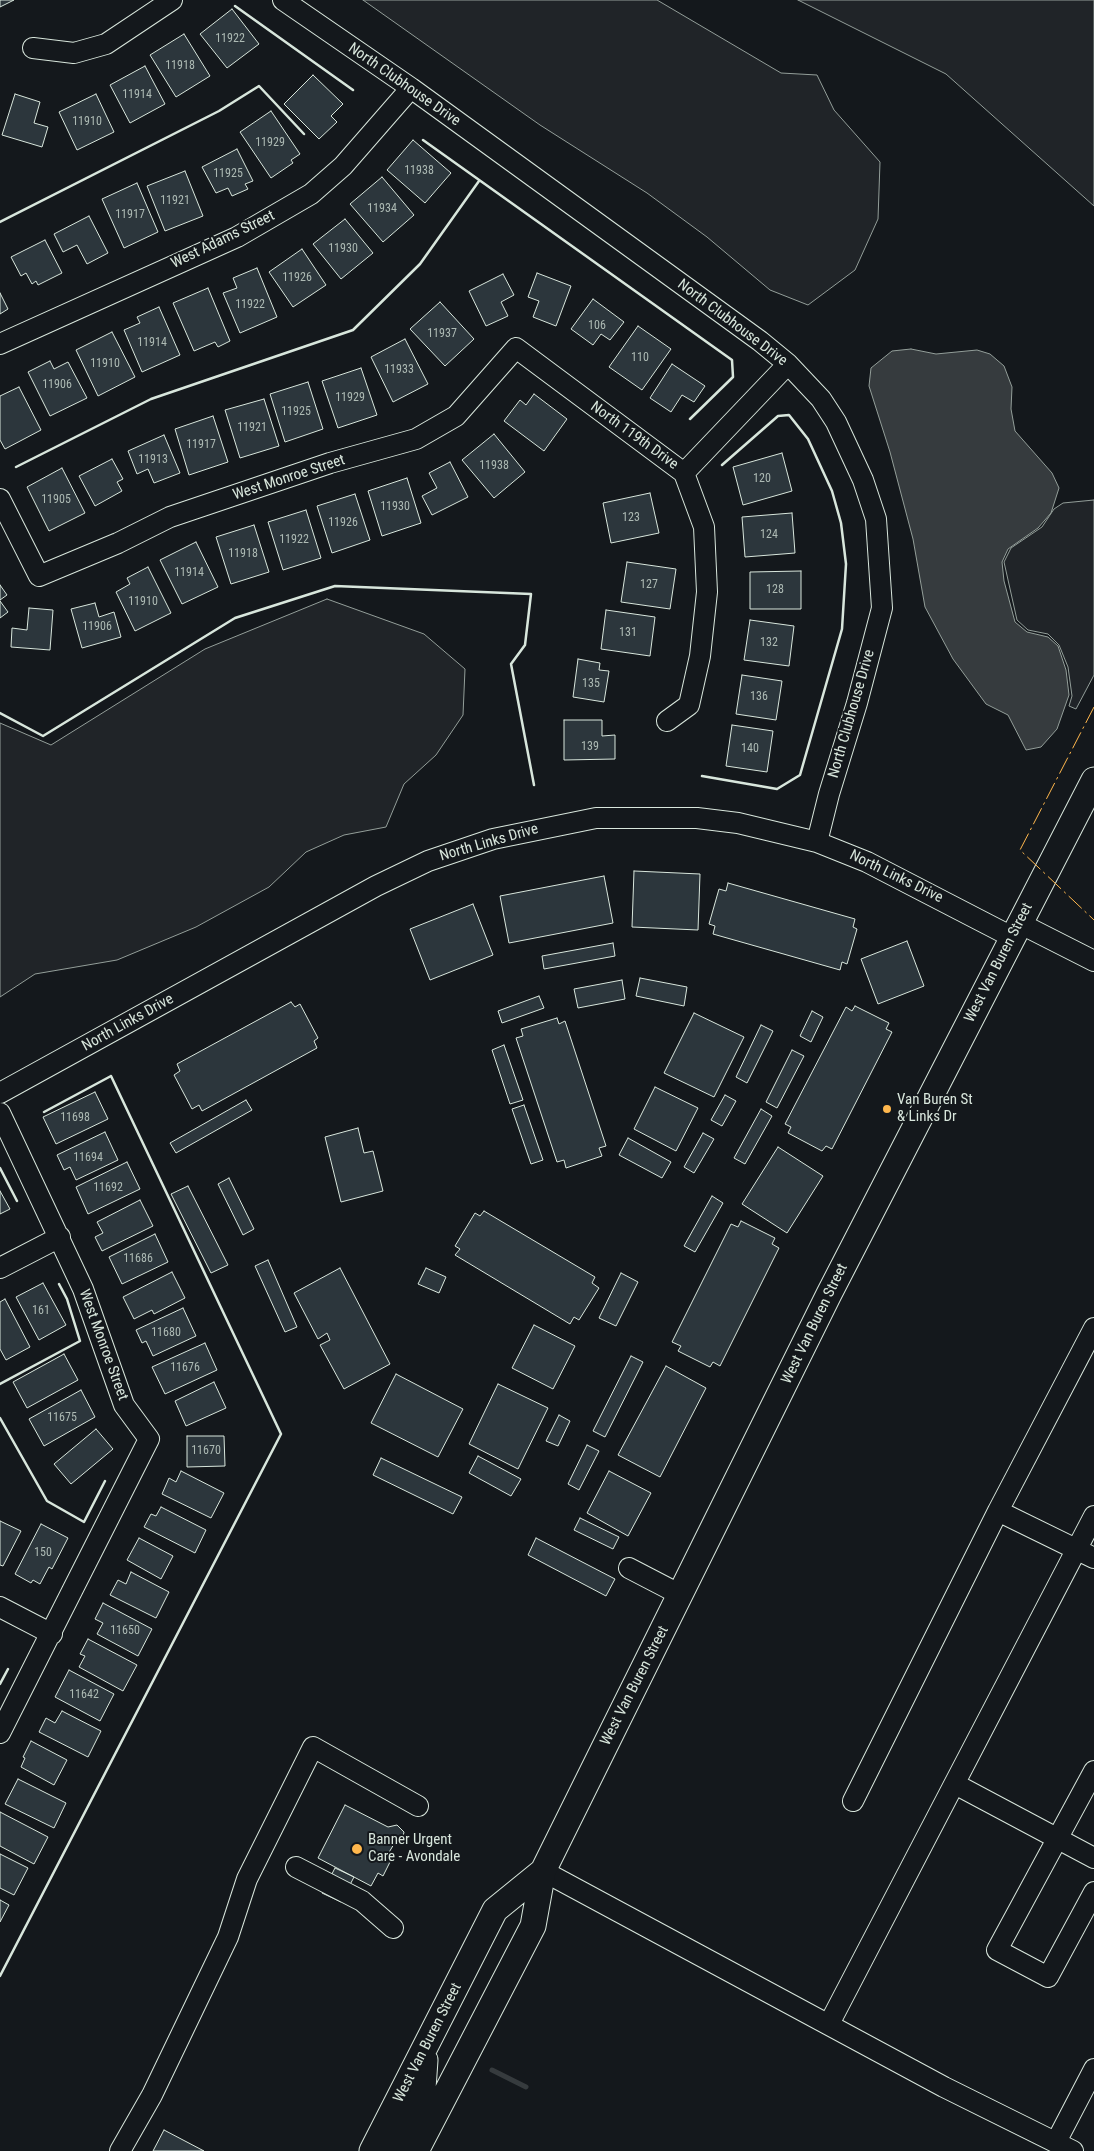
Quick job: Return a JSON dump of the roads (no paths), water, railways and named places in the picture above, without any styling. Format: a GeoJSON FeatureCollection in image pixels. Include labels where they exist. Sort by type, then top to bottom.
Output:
{"type":"FeatureCollection","features":[{"type":"Feature","properties":{"kind":"main road","name":"West Van Buren Street"},"geometry":{"type":"LineString","coordinates":[[416,2151],[533,1926],[543,1871],[829,1294],[1094,780]]}},
{"type":"Feature","properties":{"kind":"main road","name":"West Van Buren Street"},"geometry":{"type":"LineString","coordinates":[[372,2151],[495,1910],[543,1871]]}},
{"type":"Feature","properties":{"kind":"main road"},"geometry":{"type":"LineString","coordinates":[[397,2151],[422,2103],[425,2050]]}},
{"type":"Feature","properties":{"kind":"street"},"geometry":{"type":"LineString","coordinates":[[33,48],[74,52],[106,44],[172,0]]}},
{"type":"Feature","properties":{"kind":"street","name":"North Clubhouse Drive"},"geometry":{"type":"LineString","coordinates":[[283,0],[410,88],[788,364],[820,399],[836,422],[852,452],[876,519],[882,608],[858,703],[816,842]]}},
{"type":"Feature","properties":{"kind":"street","name":"West Adams Street"},"geometry":{"type":"LineString","coordinates":[[0,344],[237,237],[311,194],[343,166],[410,88]]}},
{"type":"Feature","properties":{"kind":"street","name":"North 119th Drive"},"geometry":{"type":"LineString","coordinates":[[516,348],[684,473],[704,527],[706,592],[700,656],[689,705],[667,722]]}},
{"type":"Feature","properties":{"kind":"street","name":"West Monroe Street"},"geometry":{"type":"LineString","coordinates":[[0,499],[39,576],[118,543],[170,517],[330,463],[416,439],[456,416],[516,348]]}},
{"type":"Feature","properties":{"kind":"street"},"geometry":{"type":"LineString","coordinates":[[684,473],[788,364]]}},
{"type":"Feature","properties":{"kind":"street","name":"North Links Drive"},"geometry":{"type":"LineString","coordinates":[[0,1093],[376,886],[428,861],[493,839],[596,818],[697,818],[738,823],[816,842],[867,862],[1016,930],[1094,961]]}},
{"type":"Feature","properties":{"kind":"street","name":"West Monroe Street"},"geometry":{"type":"LineString","coordinates":[[0,1112],[83,1289],[124,1405],[149,1438],[52,1634],[0,1733]]}},
{"type":"Feature","properties":{"kind":"street"},"geometry":{"type":"LineString","coordinates":[[0,1268],[60,1237]]}},
{"type":"Feature","properties":{"kind":"street"},"geometry":{"type":"LineString","coordinates":[[853,1801],[998,1511],[1094,1328]]}},
{"type":"Feature","properties":{"kind":"street"},"geometry":{"type":"LineString","coordinates":[[998,1511],[1086,1553]]}},
{"type":"Feature","properties":{"kind":"street"},"geometry":{"type":"LineString","coordinates":[[829,2024],[955,1784],[1086,1553],[1094,1516]]}},
{"type":"Feature","properties":{"kind":"street"},"geometry":{"type":"LineString","coordinates":[[629,1568],[681,1595]]}},
{"type":"Feature","properties":{"kind":"street"},"geometry":{"type":"LineString","coordinates":[[0,1607],[52,1634]]}},
{"type":"Feature","properties":{"kind":"street"},"geometry":{"type":"LineString","coordinates":[[120,2151],[152,2095],[228,1937],[247,1878],[313,1747],[418,1806]]}},
{"type":"Feature","properties":{"kind":"street"},"geometry":{"type":"LineString","coordinates":[[1094,1771],[997,1950],[1048,1976],[1094,1892]]}},
{"type":"Feature","properties":{"kind":"street"},"geometry":{"type":"LineString","coordinates":[[955,1784],[1094,1858]]}},
{"type":"Feature","properties":{"kind":"street"},"geometry":{"type":"LineString","coordinates":[[296,1867],[362,1901],[393,1928]]}},
{"type":"Feature","properties":{"kind":"street"},"geometry":{"type":"LineString","coordinates":[[543,1871],[944,2087],[1064,2147],[1094,2069]]}},
{"type":"Feature","properties":{"kind":"waterway"},"geometry":{"type":"LineString","coordinates":[[492,2070],[526,2087]]}},
{"type":"Feature","properties":{"kind":"place","name":"Van Buren St & Links Dr"},"geometry":{"type":"Point","coordinates":[887,1109]}},
{"type":"Feature","properties":{"kind":"place","name":"Banner Urgent Care - Avondale"},"geometry":{"type":"Point","coordinates":[357,1849]}}]}
